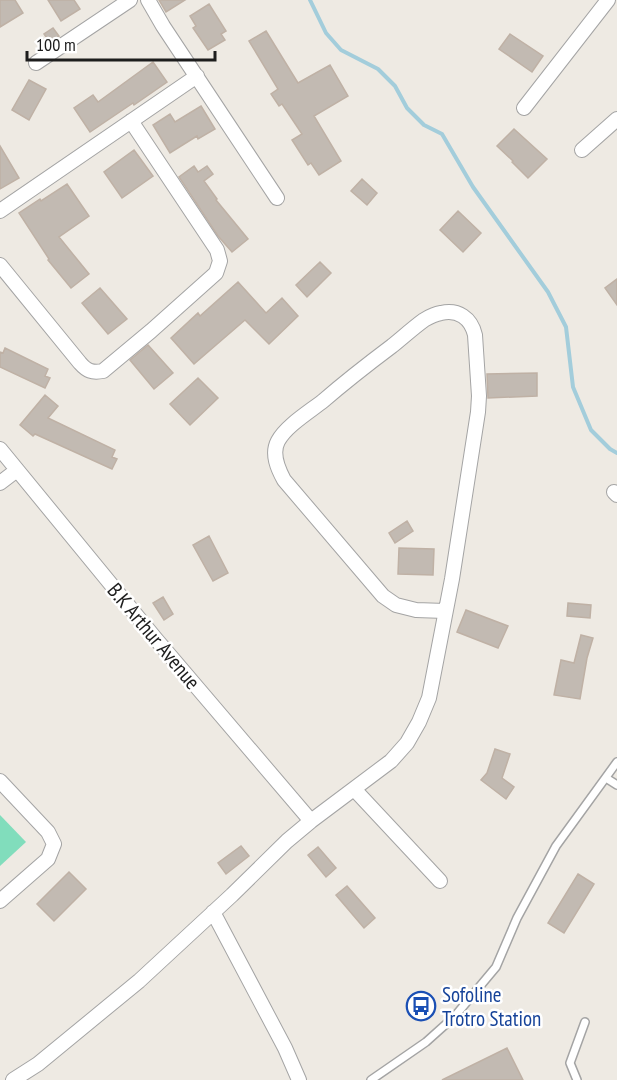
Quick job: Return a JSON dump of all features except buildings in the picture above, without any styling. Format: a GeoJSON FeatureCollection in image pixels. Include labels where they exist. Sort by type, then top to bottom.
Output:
{"type":"FeatureCollection","features":[{"type":"Feature","properties":{"kind":"street"},"geometry":{"type":"LineString","coordinates":[[36,63],[130,0]]}},
{"type":"Feature","properties":{"kind":"street"},"geometry":{"type":"LineString","coordinates":[[148,0],[278,198]]}},
{"type":"Feature","properties":{"kind":"street"},"geometry":{"type":"LineString","coordinates":[[524,108],[608,0]]}},
{"type":"Feature","properties":{"kind":"street"},"geometry":{"type":"LineString","coordinates":[[0,211],[197,76]]}},
{"type":"Feature","properties":{"kind":"street"},"geometry":{"type":"LineString","coordinates":[[582,150],[617,119]]}},
{"type":"Feature","properties":{"kind":"street"},"geometry":{"type":"LineString","coordinates":[[0,265],[80,363],[90,372],[103,371],[216,273],[220,261],[217,250],[131,121]]}},
{"type":"Feature","properties":{"kind":"street"},"geometry":{"type":"LineString","coordinates":[[13,1080],[38,1064],[139,981],[287,841],[391,761],[407,743],[429,698],[459,537],[478,412],[479,396],[473,326],[460,313],[453,311],[442,312],[425,320],[339,387],[286,430],[277,442],[275,454],[284,480],[383,596],[396,605],[416,610],[445,611]]}},
{"type":"Feature","properties":{"kind":"street","name":"B.K Arthur Avenue"},"geometry":{"type":"LineString","coordinates":[[0,449],[155,638],[311,821]]}},
{"type":"Feature","properties":{"kind":"street"},"geometry":{"type":"LineString","coordinates":[[0,483],[17,470]]}},
{"type":"Feature","properties":{"kind":"street"},"geometry":{"type":"LineString","coordinates":[[0,780],[48,832],[54,844],[48,859],[0,901]]}},
{"type":"Feature","properties":{"kind":"street"},"geometry":{"type":"LineString","coordinates":[[354,789],[440,881]]}},
{"type":"Feature","properties":{"kind":"street"},"geometry":{"type":"LineString","coordinates":[[213,912],[285,1048],[299,1080]]}},
{"type":"Feature","properties":{"kind":"lane"},"geometry":{"type":"LineString","coordinates":[[371,1080],[426,1042],[455,1016],[496,968],[517,918],[556,846],[617,762]]}},
{"type":"Feature","properties":{"kind":"lane"},"geometry":{"type":"LineString","coordinates":[[606,778],[617,785]]}},
{"type":"Feature","properties":{"kind":"lane"},"geometry":{"type":"LineString","coordinates":[[577,1080],[570,1063],[585,1022]]}},
{"type":"Feature","properties":{"kind":"green space"},"geometry":{"type":"Polygon","coordinates":[[[0,815],[26,842],[0,866],[0,815]]]}},
{"type":"Feature","properties":{"kind":"waterway"},"geometry":{"type":"LineString","coordinates":[[310,0],[326,33],[341,50],[378,69],[395,86],[407,108],[424,125],[442,134],[473,187],[548,292],[566,327],[573,387],[591,430],[617,453]]}},
{"type":"Feature","properties":{"kind":"place","name":"Sofoline Trotro Station"},"geometry":{"type":"Point","coordinates":[421,1006]}}]}
